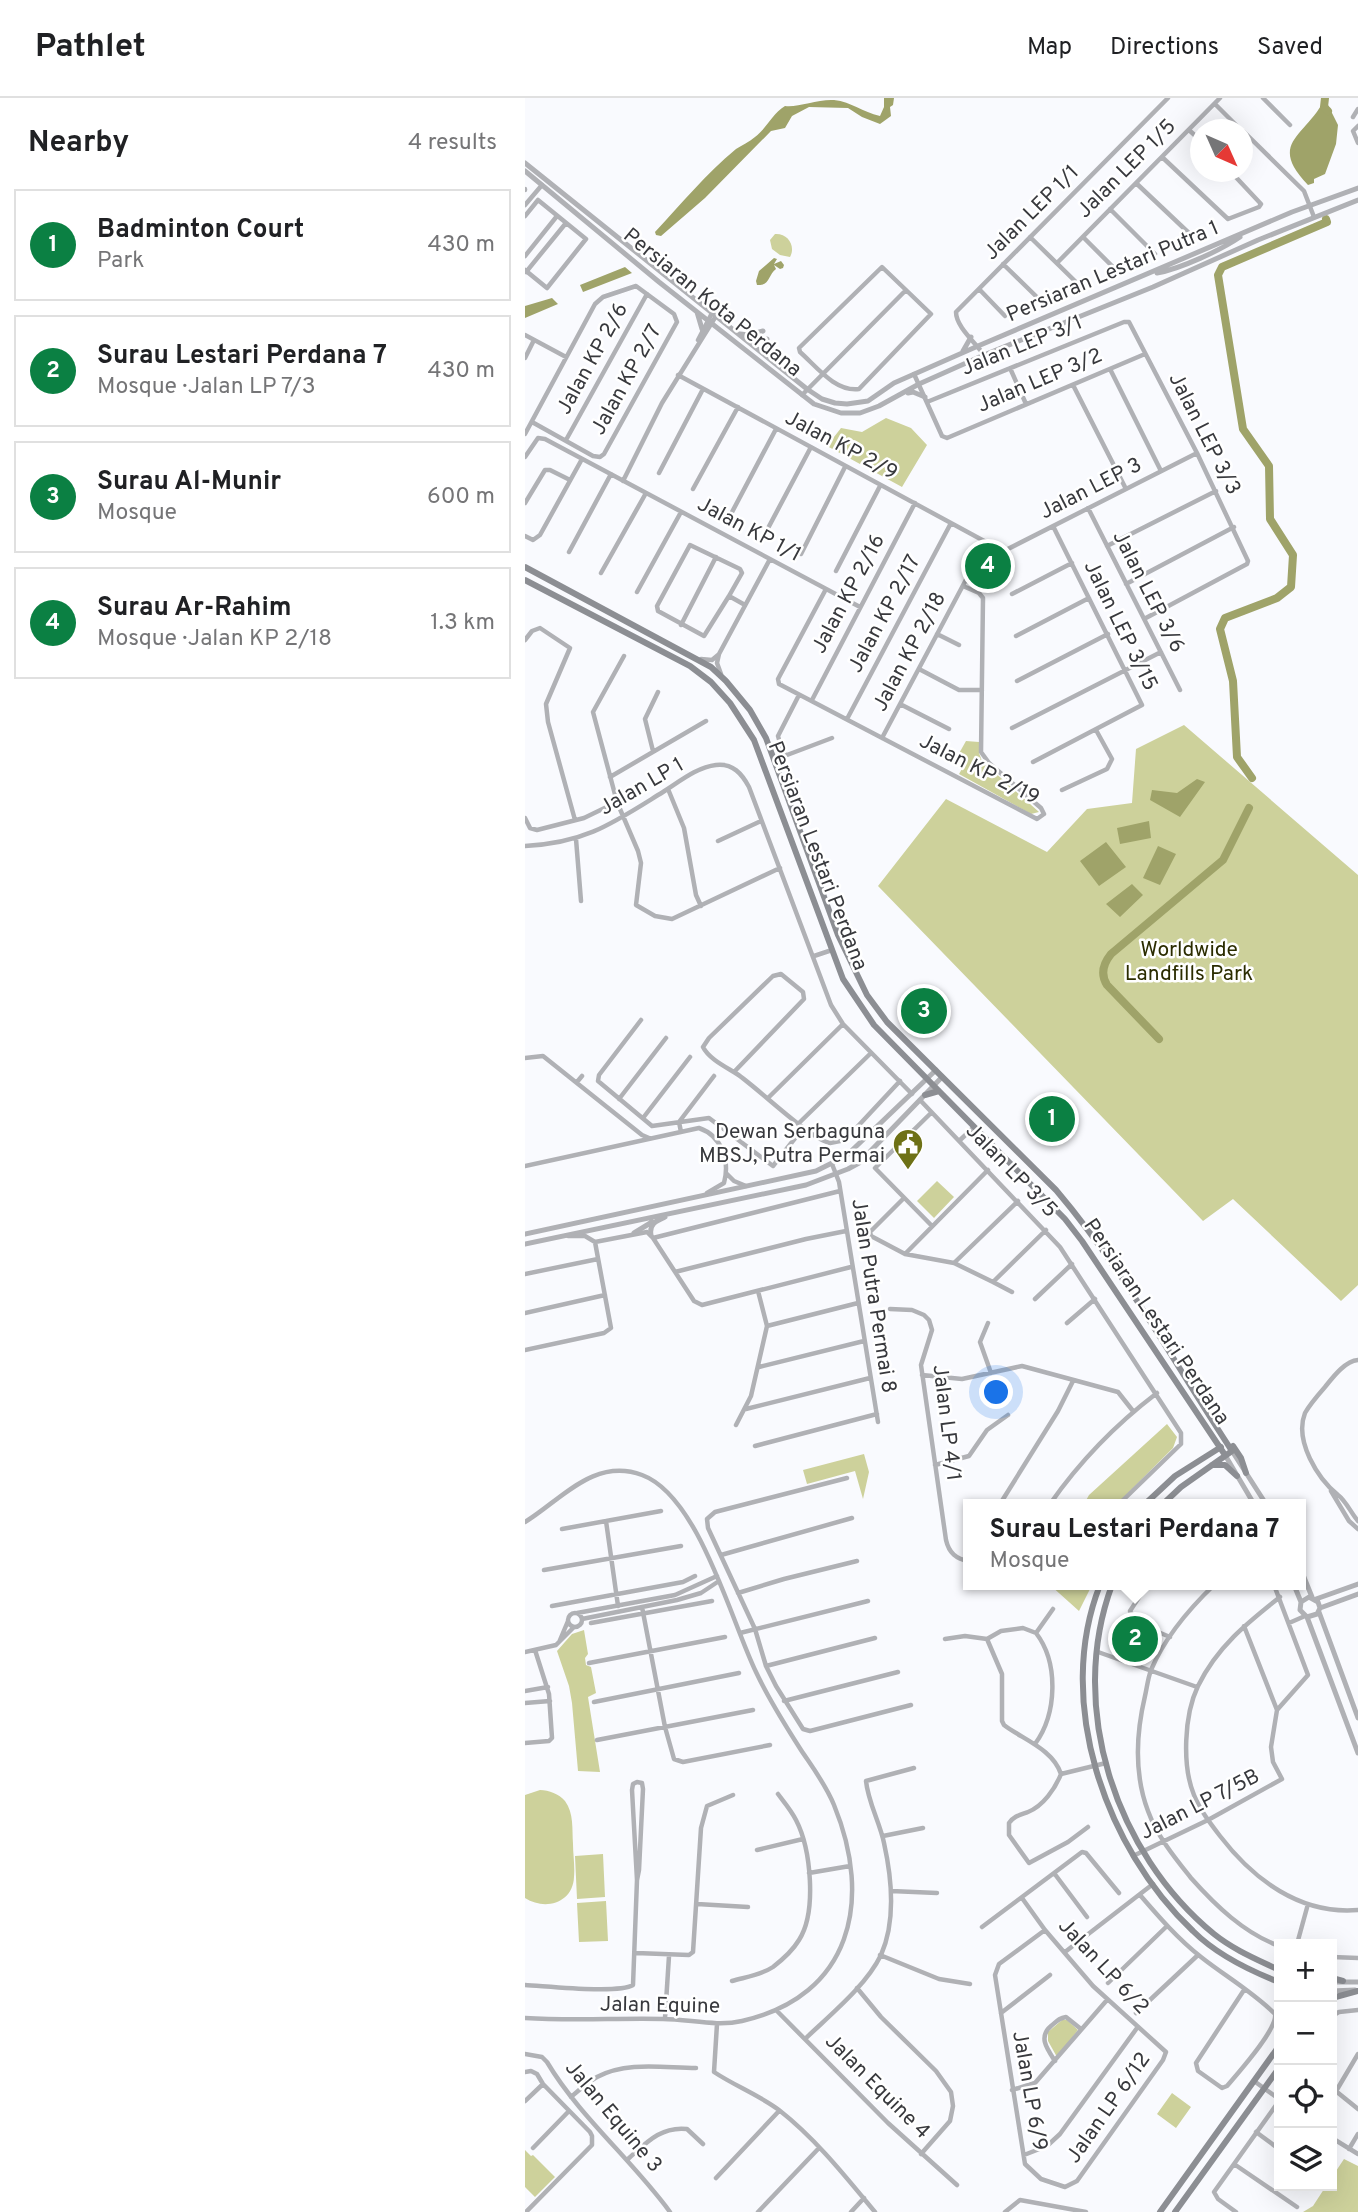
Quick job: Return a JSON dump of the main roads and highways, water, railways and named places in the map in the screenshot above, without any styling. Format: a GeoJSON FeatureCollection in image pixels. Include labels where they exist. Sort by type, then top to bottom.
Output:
{"type":"FeatureCollection","features":[{"type":"Feature","properties":{"kind":"main road","name":"Persiaran Lestari Perdana"},"geometry":{"type":"LineString","coordinates":[[525,567],[697,658],[726,681],[750,709],[766,738],[838,935],[852,967],[873,1003],[887,1021],[1056,1189],[1077,1214],[1124,1280],[1210,1417],[1223,1446]]}},
{"type":"Feature","properties":{"kind":"main road","name":"Persiaran Lestari Perdana"},"geometry":{"type":"LineString","coordinates":[[525,580],[690,666],[711,682],[730,703],[754,740],[843,979],[861,1008],[874,1025],[1039,1191],[1077,1234],[1205,1426],[1228,1453],[1210,1465]]}},
{"type":"Feature","properties":{"kind":"main road"},"geometry":{"type":"LineString","coordinates":[[828,938],[838,935]]}},
{"type":"Feature","properties":{"kind":"main road"},"geometry":{"type":"LineString","coordinates":[[922,1098],[936,1088]]}},
{"type":"Feature","properties":{"kind":"main road"},"geometry":{"type":"LineString","coordinates":[[1210,1417],[1229,1439],[1241,1458],[1246,1473]]}},
{"type":"Feature","properties":{"kind":"main road"},"geometry":{"type":"LineString","coordinates":[[1198,1460],[1211,1444],[1205,1426]]}},
{"type":"Feature","properties":{"kind":"main road"},"geometry":{"type":"LineString","coordinates":[[1150,1499],[1198,1460],[1223,1446]]}},
{"type":"Feature","properties":{"kind":"main road"},"geometry":{"type":"LineString","coordinates":[[1168,1499],[1210,1465],[1225,1465],[1237,1476]]}},
{"type":"Feature","properties":{"kind":"main road"},"geometry":{"type":"LineString","coordinates":[[1099,1590],[1089,1622],[1084,1686],[1094,1765],[1110,1813],[1133,1856],[1178,1916],[1207,1943],[1237,1964],[1274,1982]]}},
{"type":"Feature","properties":{"kind":"main road"},"geometry":{"type":"LineString","coordinates":[[1110,1590],[1097,1652],[1097,1715],[1106,1763],[1121,1810],[1163,1880],[1204,1925],[1244,1955],[1274,1967]]}},
{"type":"Feature","properties":{"kind":"main road"},"geometry":{"type":"LineString","coordinates":[[1337,1980],[1343,1981]]}},
{"type":"Feature","properties":{"kind":"main road"},"geometry":{"type":"LineString","coordinates":[[1337,1996],[1358,1990]]}},
{"type":"Feature","properties":{"kind":"main road"},"geometry":{"type":"LineString","coordinates":[[1160,2212],[1274,2053]]}},
{"type":"Feature","properties":{"kind":"main road"},"geometry":{"type":"LineString","coordinates":[[1175,2212],[1274,2075]]}},
{"type":"Feature","properties":{"kind":"main road"},"geometry":{"type":"LineString","coordinates":[[1171,2196],[1182,2203]]}},
{"type":"Feature","properties":{"kind":"waterway"},"geometry":{"type":"LineString","coordinates":[[1325,98],[1324,107],[1328,111]]}},
{"type":"Feature","properties":{"kind":"waterway"},"geometry":{"type":"LineString","coordinates":[[1252,778],[1237,757],[1233,681],[1220,629],[1225,618],[1277,598],[1291,587],[1293,555],[1270,519],[1269,466],[1243,429],[1218,275],[1222,267],[1327,222],[1326,219]]}},
{"type":"Feature","properties":{"kind":"waterway"},"geometry":{"type":"LineString","coordinates":[[1159,1039],[1107,985],[1103,973],[1104,965],[1111,954],[1223,860],[1249,808]]}},
{"type":"Feature","properties":{"kind":"place","name":"Surau Ar-Rahim"},"geometry":{"type":"Point","coordinates":[988,566]}},
{"type":"Feature","properties":{"kind":"place","name":"Surau Al-Munir"},"geometry":{"type":"Point","coordinates":[924,1011]}},
{"type":"Feature","properties":{"kind":"place","name":"Badminton Court"},"geometry":{"type":"Point","coordinates":[1052,1119]}},
{"type":"Feature","properties":{"kind":"place","name":"Dewan Serbaguna MBSJ, Putra Permai"},"geometry":{"type":"Point","coordinates":[908,1171]}},
{"type":"Feature","properties":{"kind":"place","name":"Surau Lestari Perdana 7"},"geometry":{"type":"Point","coordinates":[1135,1639]}},
{"type":"Feature","properties":{"kind":"park label","name":"Worldwide Landfills Park"},"geometry":{"type":"Point","coordinates":[1189,962]}}]}
